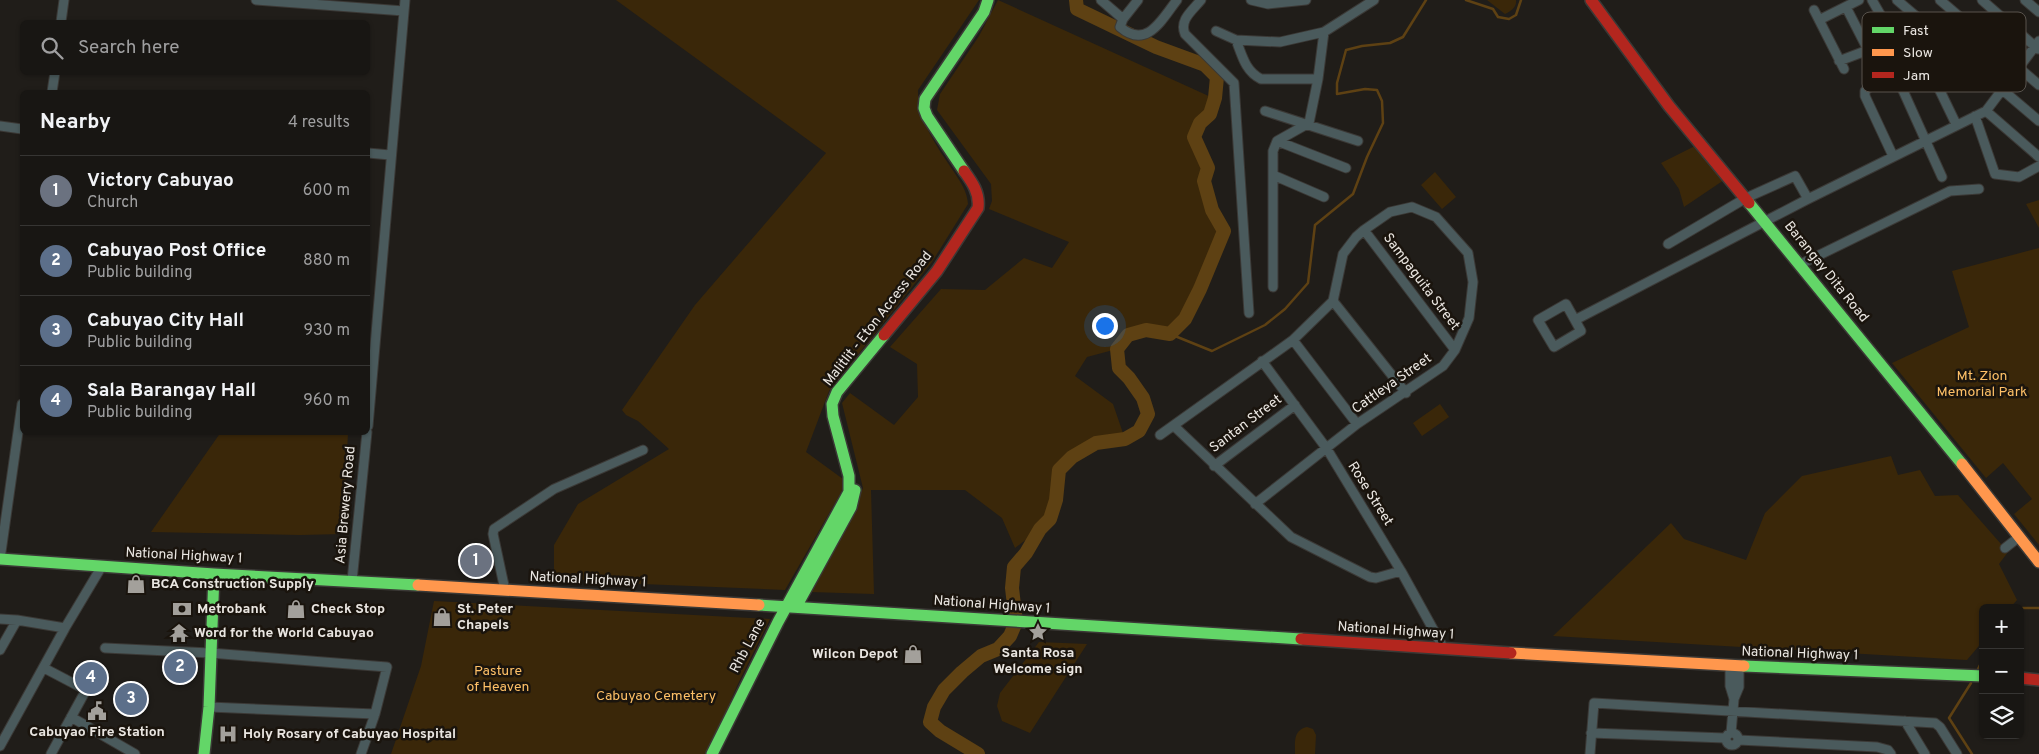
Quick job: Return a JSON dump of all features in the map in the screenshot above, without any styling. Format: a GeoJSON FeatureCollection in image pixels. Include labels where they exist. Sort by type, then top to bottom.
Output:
{"type":"FeatureCollection","features":[{"type":"Feature","properties":{"kind":"main road","name":"Malitlit - Eton Access Road"},"geometry":{"type":"LineString","coordinates":[[791,606],[820,554],[849,492],[849,476],[833,416],[832,404],[837,392],[937,271],[978,208],[979,200],[974,186],[927,116],[924,108],[925,99],[933,90],[984,12],[988,0]]}},
{"type":"Feature","properties":{"kind":"main road","name":"Barangay Dita Road"},"geometry":{"type":"LineString","coordinates":[[1590,0],[1669,106],[1921,411],[2039,562]]}},
{"type":"Feature","properties":{"kind":"main road","name":"National Highway 1"},"geometry":{"type":"LineString","coordinates":[[0,559],[214,574],[791,606],[1033,623],[1734,666],[1979,676]]}},
{"type":"Feature","properties":{"kind":"main road"},"geometry":{"type":"LineString","coordinates":[[204,754],[209,706],[214,574]]}},
{"type":"Feature","properties":{"kind":"main road","name":"Rhb Lane"},"geometry":{"type":"LineString","coordinates":[[712,754],[743,689],[791,606]]}},
{"type":"Feature","properties":{"kind":"main road"},"geometry":{"type":"LineString","coordinates":[[2024,678],[2039,680]]}},
{"type":"Feature","properties":{"kind":"street"},"geometry":{"type":"LineString","coordinates":[[61,20],[64,0]]}},
{"type":"Feature","properties":{"kind":"street"},"geometry":{"type":"LineString","coordinates":[[256,0],[404,11]]}},
{"type":"Feature","properties":{"kind":"street"},"geometry":{"type":"LineString","coordinates":[[370,401],[405,0]]}},
{"type":"Feature","properties":{"kind":"street"},"geometry":{"type":"LineString","coordinates":[[1101,0],[1123,19]]}},
{"type":"Feature","properties":{"kind":"street"},"geometry":{"type":"LineString","coordinates":[[1138,0],[1123,19],[1120,27],[1142,36],[1152,32],[1176,0]]}},
{"type":"Feature","properties":{"kind":"street"},"geometry":{"type":"LineString","coordinates":[[1201,0],[1183,21],[1182,27],[1185,34],[1234,83],[1248,313]]}},
{"type":"Feature","properties":{"kind":"street"},"geometry":{"type":"LineString","coordinates":[[1251,0],[1268,4],[1306,0]]}},
{"type":"Feature","properties":{"kind":"street"},"geometry":{"type":"LineString","coordinates":[[1216,32],[1236,40],[1280,42],[1324,32],[1374,0]]}},
{"type":"Feature","properties":{"kind":"street"},"geometry":{"type":"LineString","coordinates":[[1819,20],[1859,0]]}},
{"type":"Feature","properties":{"kind":"street"},"geometry":{"type":"LineString","coordinates":[[1872,0],[1879,12]]}},
{"type":"Feature","properties":{"kind":"street"},"geometry":{"type":"LineString","coordinates":[[1897,0],[1911,12]]}},
{"type":"Feature","properties":{"kind":"street"},"geometry":{"type":"LineString","coordinates":[[1940,0],[1954,12]]}},
{"type":"Feature","properties":{"kind":"street"},"geometry":{"type":"LineString","coordinates":[[1982,0],[1997,12]]}},
{"type":"Feature","properties":{"kind":"street"},"geometry":{"type":"LineString","coordinates":[[2025,0],[2039,12]]}},
{"type":"Feature","properties":{"kind":"street"},"geometry":{"type":"LineString","coordinates":[[1846,7],[1862,38]]}},
{"type":"Feature","properties":{"kind":"street"},"geometry":{"type":"LineString","coordinates":[[1814,10],[1844,69]]}},
{"type":"Feature","properties":{"kind":"street"},"geometry":{"type":"LineString","coordinates":[[1273,287],[1273,151],[1277,141],[1308,124],[1318,79],[1324,32]]}},
{"type":"Feature","properties":{"kind":"street"},"geometry":{"type":"LineString","coordinates":[[2026,35],[2038,45],[2026,59]]}},
{"type":"Feature","properties":{"kind":"street"},"geometry":{"type":"LineString","coordinates":[[1236,40],[1249,71],[1261,79],[1318,79]]}},
{"type":"Feature","properties":{"kind":"street"},"geometry":{"type":"LineString","coordinates":[[1839,60],[1862,52]]}},
{"type":"Feature","properties":{"kind":"street"},"geometry":{"type":"LineString","coordinates":[[2026,73],[2039,84]]}},
{"type":"Feature","properties":{"kind":"street"},"geometry":{"type":"LineString","coordinates":[[52,90],[55,75]]}},
{"type":"Feature","properties":{"kind":"street"},"geometry":{"type":"LineString","coordinates":[[1865,92],[1865,96],[1893,156]]}},
{"type":"Feature","properties":{"kind":"street"},"geometry":{"type":"LineString","coordinates":[[1904,92],[1942,178]]}},
{"type":"Feature","properties":{"kind":"street"},"geometry":{"type":"LineString","coordinates":[[1941,92],[1956,124]]}},
{"type":"Feature","properties":{"kind":"street"},"geometry":{"type":"LineString","coordinates":[[1575,320],[1808,198],[1986,111],[2000,92]]}},
{"type":"Feature","properties":{"kind":"street"},"geometry":{"type":"LineString","coordinates":[[2005,92],[2039,121]]}},
{"type":"Feature","properties":{"kind":"street"},"geometry":{"type":"LineString","coordinates":[[1265,111],[1358,140]]}},
{"type":"Feature","properties":{"kind":"street"},"geometry":{"type":"LineString","coordinates":[[1986,111],[2039,157]]}},
{"type":"Feature","properties":{"kind":"street"},"geometry":{"type":"LineString","coordinates":[[1975,116],[1995,174],[2019,176],[2039,166]]}},
{"type":"Feature","properties":{"kind":"street"},"geometry":{"type":"LineString","coordinates":[[0,126],[20,129]]}},
{"type":"Feature","properties":{"kind":"street"},"geometry":{"type":"LineString","coordinates":[[1277,141],[1346,168]]}},
{"type":"Feature","properties":{"kind":"street"},"geometry":{"type":"LineString","coordinates":[[370,153],[390,155]]}},
{"type":"Feature","properties":{"kind":"street"},"geometry":{"type":"LineString","coordinates":[[1273,175],[1324,197]]}},
{"type":"Feature","properties":{"kind":"street"},"geometry":{"type":"LineString","coordinates":[[1668,244],[1746,198],[1795,176],[1808,198]]}},
{"type":"Feature","properties":{"kind":"street"},"geometry":{"type":"LineString","coordinates":[[1801,264],[1950,191],[1979,189]]}},
{"type":"Feature","properties":{"kind":"street","name":"Cattleya Street"},"geometry":{"type":"LineString","coordinates":[[1255,504],[1357,424],[1406,393],[1442,366],[1455,350],[1469,318],[1473,282],[1468,253],[1436,217],[1412,207],[1390,212],[1356,237],[1343,254],[1333,302]]}},
{"type":"Feature","properties":{"kind":"street","name":"Sampaguita Street"},"geometry":{"type":"LineString","coordinates":[[1364,230],[1455,350]]}},
{"type":"Feature","properties":{"kind":"street"},"geometry":{"type":"LineString","coordinates":[[1160,435],[1293,340],[1333,302],[1406,393]]}},
{"type":"Feature","properties":{"kind":"street"},"geometry":{"type":"LineString","coordinates":[[1566,304],[1575,320],[1581,331],[1554,347],[1538,320],[1566,304]]}},
{"type":"Feature","properties":{"kind":"street"},"geometry":{"type":"LineString","coordinates":[[1293,340],[1357,424]]}},
{"type":"Feature","properties":{"kind":"street","name":"Rose Street"},"geometry":{"type":"LineString","coordinates":[[1262,361],[1327,449],[1401,571],[1444,648]]}},
{"type":"Feature","properties":{"kind":"street","name":"Santan Street"},"geometry":{"type":"LineString","coordinates":[[1214,466],[1295,405]]}},
{"type":"Feature","properties":{"kind":"street"},"geometry":{"type":"LineString","coordinates":[[0,559],[20,418]]}},
{"type":"Feature","properties":{"kind":"street"},"geometry":{"type":"LineString","coordinates":[[1174,426],[1291,537],[1370,577],[1376,578],[1401,571]]}},
{"type":"Feature","properties":{"kind":"street","name":"Asia Brewery Road"},"geometry":{"type":"LineString","coordinates":[[352,581],[367,435]]}},
{"type":"Feature","properties":{"kind":"street"},"geometry":{"type":"LineString","coordinates":[[505,590],[493,534],[494,529],[554,488],[642,450]]}},
{"type":"Feature","properties":{"kind":"street"},"geometry":{"type":"LineString","coordinates":[[2005,548],[2020,537]]}},
{"type":"Feature","properties":{"kind":"street"},"geometry":{"type":"LineString","coordinates":[[0,746],[65,628],[102,566]]}},
{"type":"Feature","properties":{"kind":"street"},"geometry":{"type":"LineString","coordinates":[[0,619],[65,628]]}},
{"type":"Feature","properties":{"kind":"street"},"geometry":{"type":"LineString","coordinates":[[0,650],[17,620]]}},
{"type":"Feature","properties":{"kind":"street"},"geometry":{"type":"LineString","coordinates":[[105,648],[210,653],[387,667],[375,714],[361,754]]}},
{"type":"Feature","properties":{"kind":"street"},"geometry":{"type":"LineString","coordinates":[[1731,742],[1734,698],[1730,686],[1734,666]]}},
{"type":"Feature","properties":{"kind":"street"},"geometry":{"type":"LineString","coordinates":[[44,668],[86,690],[50,754]]}},
{"type":"Feature","properties":{"kind":"street"},"geometry":{"type":"LineString","coordinates":[[1590,754],[1594,703],[1935,723],[1940,727],[1957,754]]}},
{"type":"Feature","properties":{"kind":"street"},"geometry":{"type":"LineString","coordinates":[[209,706],[375,714]]}},
{"type":"Feature","properties":{"kind":"street"},"geometry":{"type":"LineString","coordinates":[[71,717],[136,754]]}},
{"type":"Feature","properties":{"kind":"street"},"geometry":{"type":"LineString","coordinates":[[1905,721],[1925,754]]}},
{"type":"Feature","properties":{"kind":"street"},"geometry":{"type":"LineString","coordinates":[[1592,733],[1731,742],[1877,747],[1888,750],[1891,754]]}},
{"type":"Feature","properties":{"kind":"street"},"geometry":{"type":"LineString","coordinates":[[0,752],[4,754]]}},
{"type":"Feature","properties":{"kind":"green space"},"geometry":{"type":"Polygon","coordinates":[[[616,0],[979,0],[918,90],[921,112],[925,123],[935,143],[963,187],[968,204],[932,262],[829,391],[806,452],[847,482],[785,590],[618,583],[552,577],[554,572],[554,545],[578,504],[669,449],[638,421],[626,415],[622,410],[695,305],[826,153],[616,0]]]}},
{"type":"Feature","properties":{"kind":"green space"},"geometry":{"type":"Polygon","coordinates":[[[998,0],[1213,98],[1210,114],[1200,123],[1194,137],[1208,168],[1204,181],[1212,210],[1224,231],[1200,289],[1185,319],[1170,334],[1146,330],[1128,335],[1117,349],[1087,357],[1075,376],[1113,404],[1125,439],[1096,443],[1072,457],[1059,471],[1056,500],[1050,519],[1040,529],[1015,548],[1002,518],[965,490],[871,490],[874,594],[810,592],[863,488],[842,403],[850,393],[894,425],[918,397],[917,364],[890,347],[941,289],[985,290],[1024,258],[1052,268],[1069,242],[989,209],[992,201],[991,184],[937,110],[940,94],[979,36],[998,0]]]}},
{"type":"Feature","properties":{"kind":"green space"},"geometry":{"type":"Polygon","coordinates":[[[1487,0],[1516,0],[1516,5],[1505,14],[1487,0]]]}},
{"type":"Feature","properties":{"kind":"green space"},"geometry":{"type":"Polygon","coordinates":[[[1697,145],[1724,180],[1684,207],[1679,189],[1661,163],[1697,145]]]}},
{"type":"Feature","properties":{"kind":"green space"},"geometry":{"type":"Polygon","coordinates":[[[1435,172],[1456,197],[1442,209],[1421,185],[1435,172]]]}},
{"type":"Feature","properties":{"kind":"green space"},"geometry":{"type":"Polygon","coordinates":[[[2039,200],[2039,228],[2026,204],[2039,200]]]}},
{"type":"Feature","properties":{"kind":"green space","name":"Mt. Zion Memorial Park"},"geometry":{"type":"Polygon","coordinates":[[[2039,248],[2039,545],[2014,514],[2032,499],[2003,463],[1986,478],[1892,363],[1969,327],[1952,271],[2039,248]]]}},
{"type":"Feature","properties":{"kind":"green space"},"geometry":{"type":"Polygon","coordinates":[[[1440,404],[1449,417],[1422,436],[1413,423],[1440,404]]]}},
{"type":"Feature","properties":{"kind":"green space"},"geometry":{"type":"Polygon","coordinates":[[[219,435],[348,435],[343,534],[151,532],[219,435]]]}},
{"type":"Feature","properties":{"kind":"green space"},"geometry":{"type":"Polygon","coordinates":[[[1891,456],[1898,475],[1920,470],[1935,496],[1958,495],[2008,552],[1999,564],[2017,600],[2014,604],[1979,604],[1979,646],[1967,660],[1553,636],[1671,523],[1684,539],[1746,560],[1765,513],[1802,476],[1891,456]]]}},
{"type":"Feature","properties":{"kind":"green space"},"geometry":{"type":"Polygon","coordinates":[[[434,601],[770,619],[737,686],[708,754],[391,754],[421,666],[434,601]]]}},
{"type":"Feature","properties":{"kind":"green space"},"geometry":{"type":"Polygon","coordinates":[[[1039,642],[1087,644],[1030,733],[1002,721],[997,706],[1000,693],[1039,642]]]}},
{"type":"Feature","properties":{"kind":"green space"},"geometry":{"type":"Polygon","coordinates":[[[1307,727],[1313,729],[1316,735],[1315,754],[1295,754],[1297,734],[1307,727]]]}},
{"type":"Feature","properties":{"kind":"waterway"},"geometry":{"type":"LineString","coordinates":[[978,754],[940,731],[930,722],[934,707],[944,690],[962,672],[981,656],[998,649],[1010,636],[1016,622],[1012,588],[1014,567],[1026,553],[1040,529],[1050,519],[1056,500],[1059,470],[1072,457],[1096,443],[1125,439],[1139,431],[1148,414],[1143,398],[1129,378],[1119,368],[1117,349],[1128,335],[1146,330],[1170,334],[1185,319],[1200,289],[1224,231],[1212,210],[1204,181],[1208,168],[1194,137],[1200,123],[1210,114],[1215,98],[1217,77],[1205,65],[1156,47],[1077,9],[1076,0]]}},
{"type":"Feature","properties":{"kind":"waterway"},"geometry":{"type":"LineString","coordinates":[[1170,334],[1212,351],[1265,325],[1285,309],[1308,283],[1315,225],[1353,194],[1367,157],[1383,123],[1382,101],[1377,90],[1365,89],[1337,94],[1337,83],[1346,50],[1390,43],[1403,37],[1426,0]]}},
{"type":"Feature","properties":{"kind":"waterway"},"geometry":{"type":"LineString","coordinates":[[1466,0],[1493,9],[1498,17],[1509,19],[1516,15],[1521,0]]}},
{"type":"Feature","properties":{"kind":"waterway"},"geometry":{"type":"LineString","coordinates":[[2024,608],[2039,608]]}},
{"type":"Feature","properties":{"kind":"waterway"},"geometry":{"type":"LineString","coordinates":[[1971,683],[1949,718],[1972,754]]}},
{"type":"Feature","properties":{"kind":"traffic: fast"},"geometry":{"type":"LineString","coordinates":[[964,171],[927,116],[924,108],[925,99],[984,12],[988,0]]}},
{"type":"Feature","properties":{"kind":"traffic: fast"},"geometry":{"type":"LineString","coordinates":[[1749,203],[1962,464]]}},
{"type":"Feature","properties":{"kind":"traffic: fast"},"geometry":{"type":"LineString","coordinates":[[712,754],[778,622],[849,492],[849,476],[833,416],[832,404],[837,392],[884,335]]}},
{"type":"Feature","properties":{"kind":"traffic: fast"},"geometry":{"type":"LineString","coordinates":[[796,607],[851,507],[855,490]]}},
{"type":"Feature","properties":{"kind":"traffic: fast"},"geometry":{"type":"LineString","coordinates":[[0,559],[214,574],[418,585]]}},
{"type":"Feature","properties":{"kind":"traffic: fast"},"geometry":{"type":"LineString","coordinates":[[204,754],[209,707],[214,574]]}},
{"type":"Feature","properties":{"kind":"traffic: fast"},"geometry":{"type":"LineString","coordinates":[[759,605],[1301,639]]}},
{"type":"Feature","properties":{"kind":"traffic: fast"},"geometry":{"type":"LineString","coordinates":[[1744,666],[1979,676]]}},
{"type":"Feature","properties":{"kind":"traffic: slow"},"geometry":{"type":"LineString","coordinates":[[1962,464],[2039,562]]}},
{"type":"Feature","properties":{"kind":"traffic: slow"},"geometry":{"type":"LineString","coordinates":[[418,585],[759,605]]}},
{"type":"Feature","properties":{"kind":"traffic: slow"},"geometry":{"type":"LineString","coordinates":[[1511,653],[1744,666]]}},
{"type":"Feature","properties":{"kind":"traffic: jam"},"geometry":{"type":"LineString","coordinates":[[1591,0],[1669,106],[1749,203]]}},
{"type":"Feature","properties":{"kind":"traffic: jam"},"geometry":{"type":"LineString","coordinates":[[884,335],[937,271],[978,208],[977,193],[964,171]]}},
{"type":"Feature","properties":{"kind":"traffic: jam"},"geometry":{"type":"LineString","coordinates":[[1301,639],[1511,653]]}},
{"type":"Feature","properties":{"kind":"traffic: jam"},"geometry":{"type":"LineString","coordinates":[[2024,678],[2039,680]]}},
{"type":"Feature","properties":{"kind":"place","name":"Victory Cabuyao"},"geometry":{"type":"Point","coordinates":[476,561]}},
{"type":"Feature","properties":{"kind":"place","name":"BCA Construction Supply"},"geometry":{"type":"Point","coordinates":[136,584]}},
{"type":"Feature","properties":{"kind":"place","name":"Metrobank"},"geometry":{"type":"Point","coordinates":[182,609]}},
{"type":"Feature","properties":{"kind":"place","name":"Check Stop"},"geometry":{"type":"Point","coordinates":[296,609]}},
{"type":"Feature","properties":{"kind":"place","name":"St. Peter Chapels"},"geometry":{"type":"Point","coordinates":[442,617]}},
{"type":"Feature","properties":{"kind":"place","name":"Santa Rosa Welcome sign"},"geometry":{"type":"Point","coordinates":[1038,632]}},
{"type":"Feature","properties":{"kind":"place","name":"Word for the World Cabuyao"},"geometry":{"type":"Point","coordinates":[179,633]}},
{"type":"Feature","properties":{"kind":"place","name":"Wilcon Depot"},"geometry":{"type":"Point","coordinates":[913,654]}},
{"type":"Feature","properties":{"kind":"place","name":"Cabuyao Post Office"},"geometry":{"type":"Point","coordinates":[180,667]}},
{"type":"Feature","properties":{"kind":"place","name":"Sala Barangay Hall"},"geometry":{"type":"Point","coordinates":[91,678]}},
{"type":"Feature","properties":{"kind":"place","name":"Cabuyao City Hall"},"geometry":{"type":"Point","coordinates":[131,699]}},
{"type":"Feature","properties":{"kind":"place","name":"Cabuyao Fire Station"},"geometry":{"type":"Point","coordinates":[97,711]}},
{"type":"Feature","properties":{"kind":"place","name":"Holy Rosary of Cabuyao Hospital"},"geometry":{"type":"Point","coordinates":[228,734]}},
{"type":"Feature","properties":{"kind":"park label","name":"Pasture of Heaven"},"geometry":{"type":"Point","coordinates":[498,680]}},
{"type":"Feature","properties":{"kind":"park label","name":"Cabuyao Cemetery"},"geometry":{"type":"Point","coordinates":[656,696]}}]}
